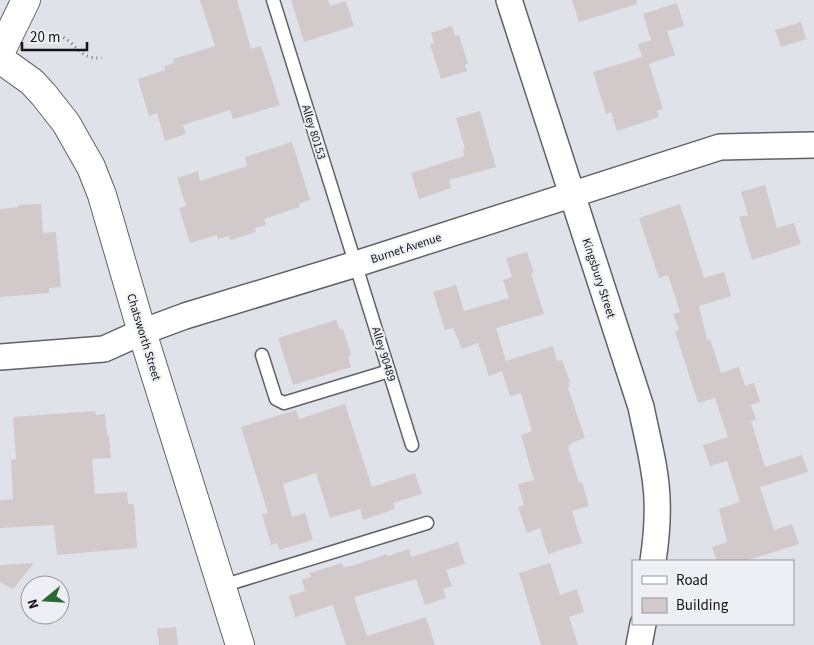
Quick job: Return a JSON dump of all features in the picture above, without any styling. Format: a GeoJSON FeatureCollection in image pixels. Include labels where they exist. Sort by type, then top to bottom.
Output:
{"type":"FeatureCollection","features":[{"type":"Feature","properties":{"kind":"main road"},"geometry":{"type":"LineString","coordinates":[[0,53],[26,0]]}},
{"type":"Feature","properties":{"kind":"main road","name":"Chatsworth Street"},"geometry":{"type":"LineString","coordinates":[[0,59],[32,82],[44,96],[66,123],[91,166],[102,195],[142,332],[240,645]]}},
{"type":"Feature","properties":{"kind":"street","name":"Kingsbury Street"},"geometry":{"type":"LineString","coordinates":[[509,0],[641,407],[651,455],[657,499],[653,560]]}},
{"type":"Feature","properties":{"kind":"street","name":"Burnet Avenue"},"geometry":{"type":"LineString","coordinates":[[0,357],[104,349],[142,332],[192,314],[572,196],[720,147],[814,145]]}},
{"type":"Feature","properties":{"kind":"street"},"geometry":{"type":"LineString","coordinates":[[640,645],[643,625]]}},
{"type":"Feature","properties":{"kind":"lane","name":"Alley 80153"},"geometry":{"type":"LineString","coordinates":[[273,0],[356,264]]}},
{"type":"Feature","properties":{"kind":"lane","name":"Alley 90489"},"geometry":{"type":"LineString","coordinates":[[356,264],[412,445]]}},
{"type":"Feature","properties":{"kind":"lane"},"geometry":{"type":"LineString","coordinates":[[262,355],[276,399],[284,403],[389,371]]}},
{"type":"Feature","properties":{"kind":"lane"},"geometry":{"type":"LineString","coordinates":[[222,586],[428,524]]}},
{"type":"Feature","properties":{"kind":"path"},"geometry":{"type":"LineString","coordinates":[[54,34],[66,38],[87,57],[102,58]]}},
{"type":"Feature","properties":{"kind":"building"},"geometry":{"type":"Polygon","coordinates":[[[200,0],[237,0],[251,49],[261,46],[280,105],[233,119],[230,110],[183,125],[186,134],[165,141],[157,113],[149,116],[138,79],[165,70],[164,66],[174,63],[173,59],[215,46],[200,0]]]}},
{"type":"Feature","properties":{"kind":"building"},"geometry":{"type":"Polygon","coordinates":[[[291,0],[328,0],[330,6],[346,1],[354,26],[304,42],[291,0]]]}},
{"type":"Feature","properties":{"kind":"building"},"geometry":{"type":"Polygon","coordinates":[[[572,0],[637,0],[637,4],[579,22],[572,0]]]}},
{"type":"Feature","properties":{"kind":"building"},"geometry":{"type":"Polygon","coordinates":[[[677,3],[684,26],[667,31],[675,55],[649,64],[663,109],[657,111],[659,117],[617,131],[611,112],[606,114],[593,72],[642,57],[638,44],[651,40],[643,14],[677,3]]]}},
{"type":"Feature","properties":{"kind":"building"},"geometry":{"type":"Polygon","coordinates":[[[801,22],[806,39],[781,47],[775,30],[801,22]]]}},
{"type":"Feature","properties":{"kind":"building"},"geometry":{"type":"Polygon","coordinates":[[[452,26],[455,36],[459,35],[468,64],[465,65],[467,71],[441,79],[430,44],[434,43],[431,33],[452,26]]]}},
{"type":"Feature","properties":{"kind":"building"},"geometry":{"type":"Polygon","coordinates":[[[480,111],[496,167],[449,180],[451,188],[419,199],[411,173],[464,156],[463,150],[465,149],[456,118],[480,111]]]}},
{"type":"Feature","properties":{"kind":"building"},"geometry":{"type":"Polygon","coordinates":[[[292,142],[310,200],[299,204],[300,207],[264,219],[266,225],[255,228],[256,232],[231,240],[229,236],[218,239],[217,235],[190,243],[179,208],[186,206],[177,178],[198,171],[200,181],[247,166],[245,157],[292,142]]]}},
{"type":"Feature","properties":{"kind":"building"},"geometry":{"type":"Polygon","coordinates":[[[765,185],[777,228],[794,223],[801,244],[752,260],[739,217],[748,215],[741,192],[765,185]]]}},
{"type":"Feature","properties":{"kind":"building"},"geometry":{"type":"Polygon","coordinates":[[[41,204],[43,233],[56,232],[61,287],[49,288],[49,293],[0,297],[0,209],[18,207],[18,205],[41,204]]]}},
{"type":"Feature","properties":{"kind":"building"},"geometry":{"type":"Polygon","coordinates":[[[680,204],[704,278],[724,272],[731,296],[699,306],[707,340],[710,339],[721,373],[739,367],[745,386],[754,383],[760,402],[751,405],[756,420],[751,421],[765,467],[802,455],[808,472],[760,487],[774,530],[792,524],[799,544],[748,560],[717,560],[712,547],[727,542],[719,509],[740,502],[727,461],[710,466],[703,445],[728,437],[715,398],[698,403],[675,331],[679,330],[673,314],[680,312],[668,275],[659,278],[639,218],[680,204]]]}},
{"type":"Feature","properties":{"kind":"building"},"geometry":{"type":"Polygon","coordinates":[[[527,252],[534,273],[531,273],[544,314],[496,328],[506,361],[553,346],[557,361],[562,360],[570,382],[568,383],[570,387],[568,388],[585,438],[569,444],[570,446],[568,447],[579,483],[582,482],[589,506],[572,511],[582,543],[548,554],[540,528],[527,533],[518,507],[524,505],[518,484],[534,480],[521,435],[532,431],[521,393],[510,396],[502,371],[489,376],[478,343],[462,349],[453,328],[445,330],[433,292],[456,285],[464,311],[509,298],[503,280],[512,277],[506,258],[527,252]]]}},
{"type":"Feature","properties":{"kind":"building"},"geometry":{"type":"Polygon","coordinates":[[[336,320],[340,330],[343,329],[351,355],[348,356],[351,367],[293,385],[278,338],[336,320]]]}},
{"type":"Feature","properties":{"kind":"building"},"geometry":{"type":"Polygon","coordinates":[[[345,404],[372,487],[415,473],[422,494],[393,503],[395,509],[363,520],[360,509],[330,518],[316,473],[283,484],[292,517],[305,513],[313,540],[279,550],[277,543],[271,545],[262,514],[268,513],[241,427],[296,410],[299,419],[345,404]]]}},
{"type":"Feature","properties":{"kind":"building"},"geometry":{"type":"Polygon","coordinates":[[[95,411],[96,415],[105,414],[111,458],[92,459],[95,494],[127,492],[128,504],[134,504],[137,548],[57,555],[54,525],[0,528],[0,500],[13,499],[11,460],[16,459],[13,417],[95,411]]]}},
{"type":"Feature","properties":{"kind":"building"},"geometry":{"type":"Polygon","coordinates":[[[458,542],[465,564],[446,570],[452,586],[443,589],[446,598],[425,605],[416,579],[354,597],[367,636],[426,617],[435,645],[346,645],[333,605],[295,617],[289,596],[305,591],[302,580],[311,577],[310,573],[342,563],[343,567],[352,566],[409,549],[411,557],[458,542]]]}},
{"type":"Feature","properties":{"kind":"building"},"geometry":{"type":"Polygon","coordinates":[[[34,563],[24,575],[20,575],[20,580],[13,589],[0,582],[0,565],[34,563]]]}},
{"type":"Feature","properties":{"kind":"building"},"geometry":{"type":"Polygon","coordinates":[[[550,563],[560,595],[577,589],[584,612],[569,617],[578,645],[541,645],[519,573],[550,563]]]}},
{"type":"Feature","properties":{"kind":"building"},"geometry":{"type":"Polygon","coordinates":[[[176,627],[178,645],[159,645],[157,629],[176,627]]]}}]}
